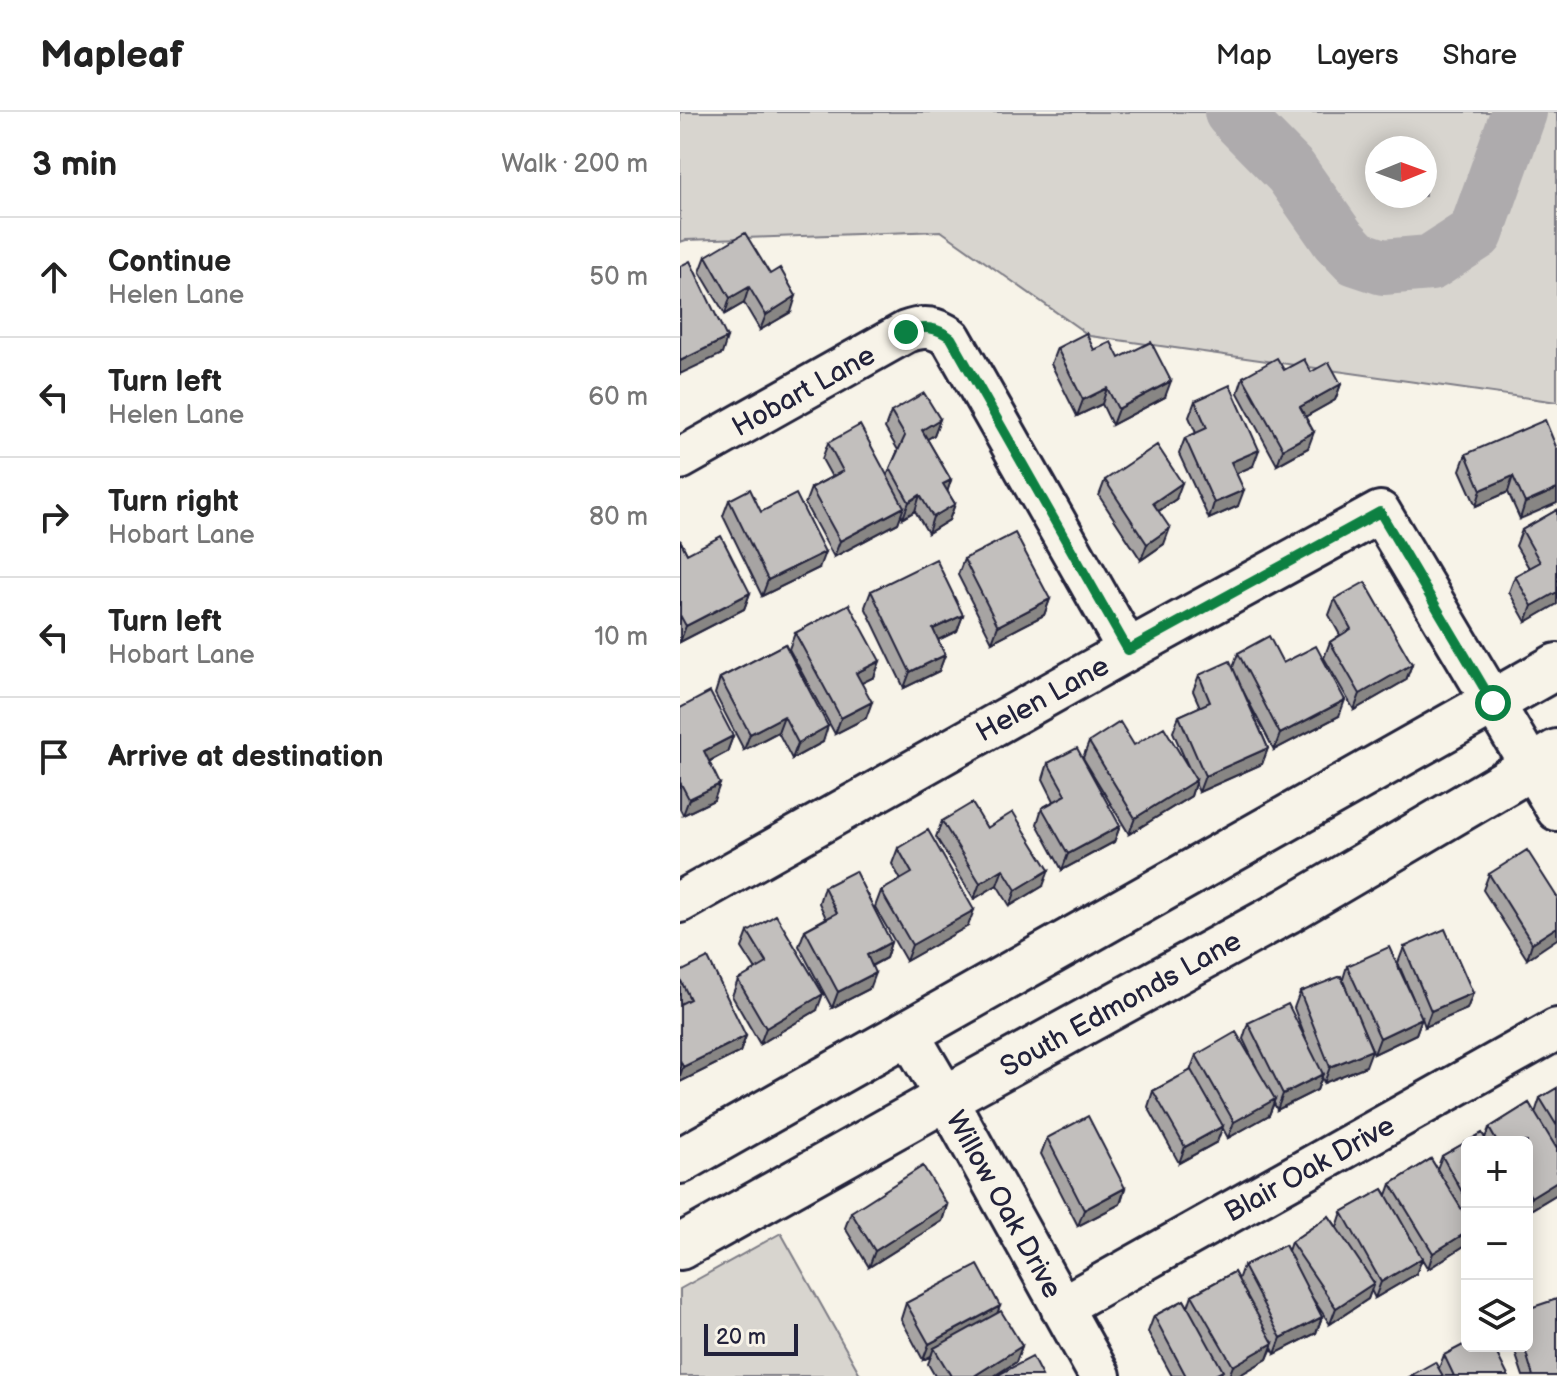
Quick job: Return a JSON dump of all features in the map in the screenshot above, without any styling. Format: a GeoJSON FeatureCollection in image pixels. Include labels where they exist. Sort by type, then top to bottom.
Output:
{"type":"FeatureCollection","features":[{"type":"Feature","properties":{"kind":"main road"},"geometry":{"type":"LineString","coordinates":[[680,1161],[1557,666]]}},
{"type":"Feature","properties":{"kind":"main road","name":"South Edmonds Lane"},"geometry":{"type":"LineString","coordinates":[[680,1247],[1287,911],[1545,759]]}},
{"type":"Feature","properties":{"kind":"street","name":"Hobart Lane"},"geometry":{"type":"LineString","coordinates":[[680,459],[906,332],[929,327],[941,330],[951,338],[1128,650]]}},
{"type":"Feature","properties":{"kind":"street","name":"Helen Lane"},"geometry":{"type":"LineString","coordinates":[[680,902],[1380,512],[1493,703]]}},
{"type":"Feature","properties":{"kind":"street"},"geometry":{"type":"LineString","coordinates":[[1493,703],[1545,759],[1557,810]]}},
{"type":"Feature","properties":{"kind":"street","name":"Blair Oak Drive"},"geometry":{"type":"LineString","coordinates":[[1061,1307],[1557,1029]]}},
{"type":"Feature","properties":{"kind":"street","name":"Willow Oak Drive"},"geometry":{"type":"LineString","coordinates":[[908,1033],[1100,1376]]}},
{"type":"Feature","properties":{"kind":"shaded area"},"geometry":{"type":"Polygon","coordinates":[[[680,112],[1557,112],[1557,402],[1090,336],[941,231],[680,242],[680,112]]]}},
{"type":"Feature","properties":{"kind":"shaded area"},"geometry":{"type":"Polygon","coordinates":[[[781,1233],[861,1376],[680,1376],[680,1289],[781,1233]]]}},
{"type":"Feature","properties":{"kind":"building"},"geometry":{"type":"Polygon","coordinates":[[[745,233],[770,274],[780,268],[796,296],[766,315],[749,287],[730,298],[706,256],[745,233]]]}},
{"type":"Feature","properties":{"kind":"building"},"geometry":{"type":"Polygon","coordinates":[[[690,261],[727,338],[680,361],[680,266],[690,261]]]}},
{"type":"Feature","properties":{"kind":"building"},"geometry":{"type":"Polygon","coordinates":[[[1086,333],[1094,350],[1111,342],[1119,358],[1151,342],[1171,381],[1118,409],[1107,388],[1083,400],[1057,348],[1086,333]]]}},
{"type":"Feature","properties":{"kind":"building"},"geometry":{"type":"Polygon","coordinates":[[[1277,358],[1284,370],[1304,359],[1311,372],[1329,362],[1341,384],[1300,407],[1314,432],[1283,449],[1243,377],[1277,358]]]}},
{"type":"Feature","properties":{"kind":"building"},"geometry":{"type":"Polygon","coordinates":[[[1230,385],[1259,450],[1231,462],[1244,490],[1214,503],[1185,438],[1207,428],[1195,401],[1230,385]]]}},
{"type":"Feature","properties":{"kind":"building"},"geometry":{"type":"Polygon","coordinates":[[[924,393],[940,419],[922,430],[951,480],[943,484],[955,504],[933,517],[920,495],[909,502],[890,468],[905,436],[891,412],[924,393]]]}},
{"type":"Feature","properties":{"kind":"building"},"geometry":{"type":"Polygon","coordinates":[[[1545,420],[1557,449],[1557,489],[1525,503],[1513,476],[1481,490],[1466,454],[1545,420]]]}},
{"type":"Feature","properties":{"kind":"building"},"geometry":{"type":"Polygon","coordinates":[[[860,425],[904,507],[840,541],[811,488],[843,471],[828,443],[860,425]]]}},
{"type":"Feature","properties":{"kind":"building"},"geometry":{"type":"Polygon","coordinates":[[[1157,445],[1182,483],[1153,503],[1170,528],[1147,544],[1105,480],[1157,445]]]}},
{"type":"Feature","properties":{"kind":"building"},"geometry":{"type":"Polygon","coordinates":[[[750,489],[761,512],[796,494],[825,552],[768,580],[729,500],[750,489]]]}},
{"type":"Feature","properties":{"kind":"building"},"geometry":{"type":"Polygon","coordinates":[[[1557,510],[1557,592],[1532,606],[1515,576],[1540,562],[1522,530],[1557,510]]]}},
{"type":"Feature","properties":{"kind":"building"},"geometry":{"type":"Polygon","coordinates":[[[1015,533],[1050,599],[998,626],[964,559],[1015,533]]]}},
{"type":"Feature","properties":{"kind":"building"},"geometry":{"type":"Polygon","coordinates":[[[721,536],[750,593],[686,626],[680,615],[680,540],[687,554],[721,536]]]}},
{"type":"Feature","properties":{"kind":"building"},"geometry":{"type":"Polygon","coordinates":[[[936,559],[963,615],[933,629],[945,655],[910,672],[871,591],[936,559]]]}},
{"type":"Feature","properties":{"kind":"building"},"geometry":{"type":"Polygon","coordinates":[[[1365,582],[1412,664],[1360,694],[1330,642],[1351,629],[1335,599],[1365,582]]]}},
{"type":"Feature","properties":{"kind":"building"},"geometry":{"type":"Polygon","coordinates":[[[849,604],[880,661],[856,673],[872,702],[841,718],[795,633],[849,604]]]}},
{"type":"Feature","properties":{"kind":"building"},"geometry":{"type":"Polygon","coordinates":[[[1269,636],[1283,663],[1316,646],[1345,700],[1280,734],[1238,653],[1269,636]]]}},
{"type":"Feature","properties":{"kind":"building"},"geometry":{"type":"Polygon","coordinates":[[[785,644],[828,726],[798,743],[784,716],[750,734],[720,678],[785,644]]]}},
{"type":"Feature","properties":{"kind":"building"},"geometry":{"type":"Polygon","coordinates":[[[1230,661],[1268,748],[1205,776],[1179,716],[1210,702],[1199,675],[1230,661]]]}},
{"type":"Feature","properties":{"kind":"building"},"geometry":{"type":"Polygon","coordinates":[[[710,692],[733,736],[704,751],[720,784],[689,799],[680,782],[680,708],[710,692]]]}},
{"type":"Feature","properties":{"kind":"building"},"geometry":{"type":"Polygon","coordinates":[[[1120,722],[1134,745],[1164,727],[1196,780],[1135,818],[1089,742],[1120,722]]]}},
{"type":"Feature","properties":{"kind":"building"},"geometry":{"type":"Polygon","coordinates":[[[1077,748],[1120,826],[1068,854],[1042,808],[1066,795],[1048,763],[1077,748]]]}},
{"type":"Feature","properties":{"kind":"building"},"geometry":{"type":"Polygon","coordinates":[[[972,803],[987,828],[1013,812],[1049,870],[1016,890],[1003,869],[980,883],[942,821],[972,803]]]}},
{"type":"Feature","properties":{"kind":"building"},"geometry":{"type":"Polygon","coordinates":[[[928,830],[974,910],[912,945],[881,891],[912,873],[898,848],[928,830]]]}},
{"type":"Feature","properties":{"kind":"building"},"geometry":{"type":"Polygon","coordinates":[[[1527,850],[1557,897],[1557,927],[1532,943],[1489,874],[1527,850]]]}},
{"type":"Feature","properties":{"kind":"building"},"geometry":{"type":"Polygon","coordinates":[[[855,871],[891,942],[867,955],[875,973],[838,992],[805,930],[837,913],[824,887],[855,871]]]}},
{"type":"Feature","properties":{"kind":"building"},"geometry":{"type":"Polygon","coordinates":[[[776,915],[823,994],[766,1028],[738,980],[767,963],[748,932],[776,915]]]}},
{"type":"Feature","properties":{"kind":"building"},"geometry":{"type":"Polygon","coordinates":[[[1445,929],[1473,993],[1431,1011],[1404,947],[1445,929]]]}},
{"type":"Feature","properties":{"kind":"building"},"geometry":{"type":"Polygon","coordinates":[[[1389,947],[1422,1018],[1380,1038],[1347,966],[1389,947]]]}},
{"type":"Feature","properties":{"kind":"building"},"geometry":{"type":"Polygon","coordinates":[[[708,958],[746,1036],[683,1067],[680,1060],[680,1004],[690,999],[680,979],[680,972],[708,958]]]}},
{"type":"Feature","properties":{"kind":"building"},"geometry":{"type":"Polygon","coordinates":[[[1341,976],[1372,1050],[1330,1067],[1300,992],[1341,976]]]}},
{"type":"Feature","properties":{"kind":"building"},"geometry":{"type":"Polygon","coordinates":[[[1288,1004],[1323,1074],[1283,1094],[1248,1023],[1288,1004]]]}},
{"type":"Feature","properties":{"kind":"building"},"geometry":{"type":"Polygon","coordinates":[[[1236,1032],[1275,1099],[1234,1122],[1196,1055],[1236,1032]]]}},
{"type":"Feature","properties":{"kind":"building"},"geometry":{"type":"Polygon","coordinates":[[[1191,1070],[1223,1126],[1185,1147],[1153,1091],[1191,1070]]]}},
{"type":"Feature","properties":{"kind":"building"},"geometry":{"type":"Polygon","coordinates":[[[1557,1088],[1557,1126],[1540,1098],[1557,1088]]]}},
{"type":"Feature","properties":{"kind":"building"},"geometry":{"type":"Polygon","coordinates":[[[1529,1103],[1557,1149],[1557,1181],[1533,1196],[1533,1136],[1494,1136],[1489,1128],[1529,1103]]]}},
{"type":"Feature","properties":{"kind":"building"},"geometry":{"type":"Polygon","coordinates":[[[1088,1116],[1125,1188],[1084,1210],[1047,1138],[1088,1116]]]}},
{"type":"Feature","properties":{"kind":"building"},"geometry":{"type":"Polygon","coordinates":[[[1461,1145],[1461,1190],[1442,1156],[1461,1145]]]}},
{"type":"Feature","properties":{"kind":"building"},"geometry":{"type":"Polygon","coordinates":[[[1431,1159],[1461,1208],[1461,1236],[1433,1253],[1391,1184],[1431,1159]]]}},
{"type":"Feature","properties":{"kind":"building"},"geometry":{"type":"Polygon","coordinates":[[[923,1166],[947,1205],[875,1251],[851,1212],[923,1166]]]}},
{"type":"Feature","properties":{"kind":"building"},"geometry":{"type":"Polygon","coordinates":[[[1383,1189],[1422,1258],[1381,1282],[1342,1212],[1383,1189]]]}},
{"type":"Feature","properties":{"kind":"building"},"geometry":{"type":"Polygon","coordinates":[[[1329,1216],[1374,1283],[1336,1308],[1291,1242],[1329,1216]]]}},
{"type":"Feature","properties":{"kind":"building"},"geometry":{"type":"Polygon","coordinates":[[[1285,1245],[1322,1317],[1281,1338],[1243,1266],[1285,1245]]]}},
{"type":"Feature","properties":{"kind":"building"},"geometry":{"type":"Polygon","coordinates":[[[978,1265],[1000,1306],[929,1344],[906,1303],[978,1265]]]}},
{"type":"Feature","properties":{"kind":"building"},"geometry":{"type":"Polygon","coordinates":[[[1234,1272],[1273,1343],[1233,1366],[1192,1295],[1234,1272]]]}},
{"type":"Feature","properties":{"kind":"building"},"geometry":{"type":"Polygon","coordinates":[[[1557,1299],[1557,1376],[1533,1376],[1526,1352],[1533,1352],[1533,1307],[1557,1299]]]}},
{"type":"Feature","properties":{"kind":"building"},"geometry":{"type":"Polygon","coordinates":[[[1184,1300],[1223,1371],[1213,1376],[1186,1376],[1154,1316],[1184,1300]]]}},
{"type":"Feature","properties":{"kind":"building"},"geometry":{"type":"Polygon","coordinates":[[[1001,1311],[1022,1346],[974,1376],[951,1376],[934,1348],[1001,1311]]]}},
{"type":"Feature","properties":{"kind":"building"},"geometry":{"type":"Polygon","coordinates":[[[1461,1346],[1461,1352],[1496,1352],[1508,1376],[1454,1376],[1444,1355],[1461,1346]]]}},
{"type":"Feature","properties":{"kind":"building"},"geometry":{"type":"Polygon","coordinates":[[[1032,1357],[1042,1376],[996,1376],[1032,1357]]]}},
{"type":"Feature","properties":{"kind":"building"},"geometry":{"type":"Polygon","coordinates":[[[1435,1362],[1443,1376],[1410,1376],[1435,1362]]]}},
{"type":"Feature","properties":{"kind":"waterway"},"geometry":{"type":"LineString","coordinates":[[1232,112],[1291,172],[1338,239],[1356,258],[1383,267],[1430,263],[1476,233],[1519,112]]}},
{"type":"Feature","properties":{"kind":"route"},"geometry":{"type":"LineString","coordinates":[[906,332],[929,327],[941,330],[951,338],[1128,650],[1380,512],[1493,703]]}}]}
